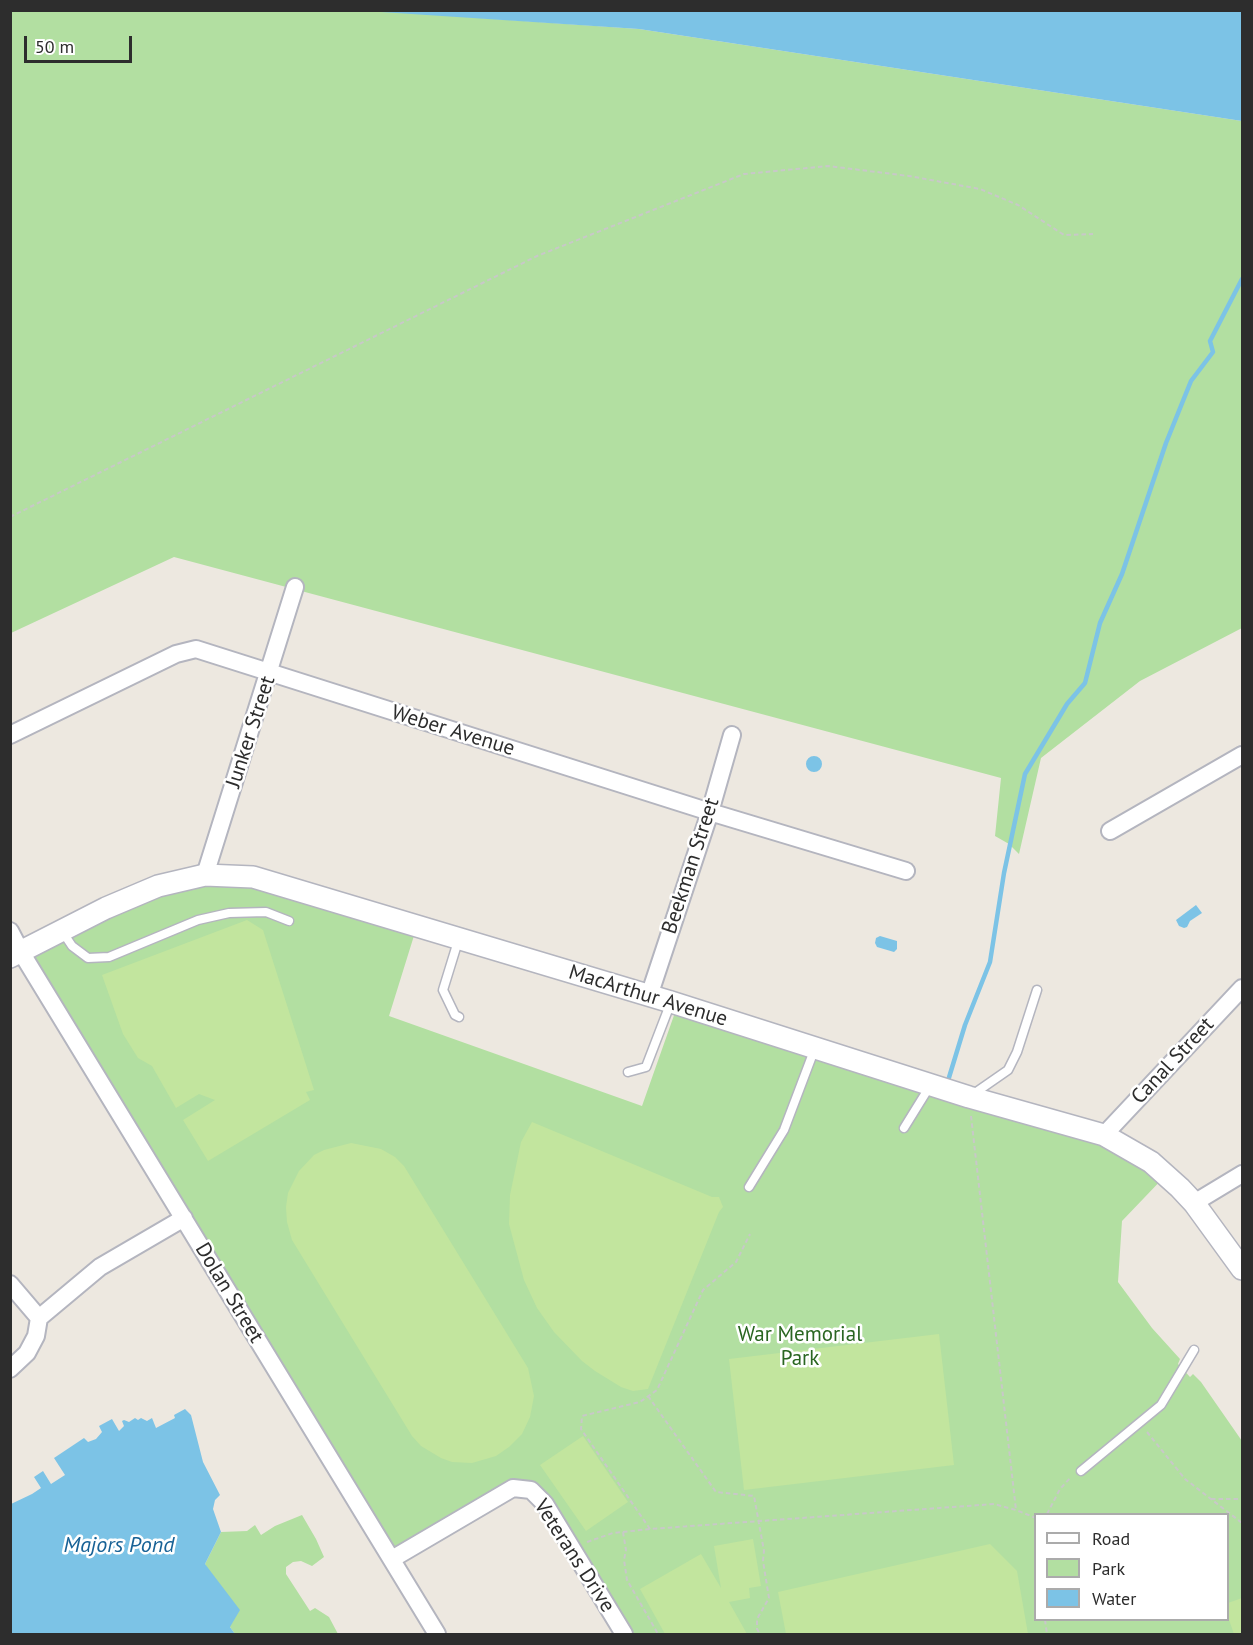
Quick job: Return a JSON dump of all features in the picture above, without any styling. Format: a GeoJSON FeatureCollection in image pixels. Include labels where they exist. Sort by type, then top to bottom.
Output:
{"type":"FeatureCollection","features":[{"type":"Feature","properties":{"kind":"street","name":"Junker Street"},"geometry":{"type":"LineString","coordinates":[[205,875],[295,587]]}},
{"type":"Feature","properties":{"kind":"street","name":"Weber Avenue"},"geometry":{"type":"LineString","coordinates":[[10,735],[176,654],[196,649],[710,812],[906,871]]}},
{"type":"Feature","properties":{"kind":"street","name":"Beekman Street"},"geometry":{"type":"LineString","coordinates":[[649,996],[710,812],[732,735]]}},
{"type":"Feature","properties":{"kind":"street"},"geometry":{"type":"LineString","coordinates":[[1110,831],[1242,755]]}},
{"type":"Feature","properties":{"kind":"street","name":"MacArthur Avenue"},"geometry":{"type":"LineString","coordinates":[[16,954],[106,908],[158,886],[205,875],[253,877],[671,1002],[969,1097],[1104,1135],[1151,1162],[1194,1203],[1242,1269]]}},
{"type":"Feature","properties":{"kind":"street","name":"Dolan Street"},"geometry":{"type":"LineString","coordinates":[[10,931],[16,954],[184,1218],[437,1635]]}},
{"type":"Feature","properties":{"kind":"street","name":"Canal Street"},"geometry":{"type":"LineString","coordinates":[[1104,1135],[1242,988]]}},
{"type":"Feature","properties":{"kind":"street"},"geometry":{"type":"LineString","coordinates":[[1194,1203],[1242,1174]]}},
{"type":"Feature","properties":{"kind":"street"},"geometry":{"type":"LineString","coordinates":[[10,1369],[27,1353],[36,1336],[39,1318],[100,1267],[184,1218]]}},
{"type":"Feature","properties":{"kind":"street"},"geometry":{"type":"LineString","coordinates":[[10,1284],[39,1318]]}},
{"type":"Feature","properties":{"kind":"street","name":"Veterans Drive"},"geometry":{"type":"LineString","coordinates":[[392,1559],[513,1488],[531,1491],[545,1504],[624,1635]]}},
{"type":"Feature","properties":{"kind":"lane"},"geometry":{"type":"LineString","coordinates":[[62,931],[72,946],[88,958],[109,957],[198,920],[229,913],[266,912],[289,921]]}},
{"type":"Feature","properties":{"kind":"lane"},"geometry":{"type":"LineString","coordinates":[[459,938],[443,990],[455,1015],[459,1017]]}},
{"type":"Feature","properties":{"kind":"lane"},"geometry":{"type":"LineString","coordinates":[[969,1097],[1008,1070],[1017,1052],[1037,990]]}},
{"type":"Feature","properties":{"kind":"lane"},"geometry":{"type":"LineString","coordinates":[[627,1072],[646,1067],[671,1002]]}},
{"type":"Feature","properties":{"kind":"lane"},"geometry":{"type":"LineString","coordinates":[[749,1187],[784,1130],[815,1048]]}},
{"type":"Feature","properties":{"kind":"lane"},"geometry":{"type":"LineString","coordinates":[[904,1128],[931,1085]]}},
{"type":"Feature","properties":{"kind":"lane"},"geometry":{"type":"LineString","coordinates":[[1081,1471],[1161,1405],[1194,1350]]}},
{"type":"Feature","properties":{"kind":"path"},"geometry":{"type":"LineString","coordinates":[[10,517],[537,256],[744,174],[828,166],[909,176],[980,189],[1017,205],[1064,235],[1093,234]]}},
{"type":"Feature","properties":{"kind":"path"},"geometry":{"type":"LineString","coordinates":[[969,1097],[1016,1510]]}},
{"type":"Feature","properties":{"kind":"path"},"geometry":{"type":"LineString","coordinates":[[650,1529],[581,1429],[582,1416],[640,1402],[657,1390],[703,1290],[736,1262],[750,1234]]}},
{"type":"Feature","properties":{"kind":"path"},"geometry":{"type":"LineString","coordinates":[[648,1396],[716,1492],[754,1496],[769,1598],[757,1619],[757,1629],[760,1635]]}},
{"type":"Feature","properties":{"kind":"path"},"geometry":{"type":"LineString","coordinates":[[1141,1422],[1152,1441],[1178,1472],[1242,1523]]}},
{"type":"Feature","properties":{"kind":"path"},"geometry":{"type":"LineString","coordinates":[[1048,1513],[1060,1489],[1073,1474],[1081,1471]]}},
{"type":"Feature","properties":{"kind":"path"},"geometry":{"type":"LineString","coordinates":[[1211,1499],[1242,1499]]}},
{"type":"Feature","properties":{"kind":"path"},"geometry":{"type":"LineString","coordinates":[[581,1544],[613,1533],[650,1529],[994,1504],[1034,1518]]}},
{"type":"Feature","properties":{"kind":"path"},"geometry":{"type":"LineString","coordinates":[[623,1532],[627,1580],[658,1635]]}},
{"type":"Feature","properties":{"kind":"green space"},"geometry":{"type":"Polygon","coordinates":[[[366,10],[639,29],[1242,121],[1242,628],[1140,681],[1041,758],[1019,854],[1009,844],[995,836],[1001,778],[174,557],[11,633],[10,11],[366,10]]]}},
{"type":"Feature","properties":{"kind":"green space","name":"War Memorial Park"},"geometry":{"type":"Polygon","coordinates":[[[205,875],[417,926],[389,1016],[642,1106],[678,1004],[1104,1135],[1166,1175],[1122,1221],[1118,1282],[1152,1328],[1180,1359],[1178,1364],[1190,1377],[1193,1374],[1201,1382],[1242,1441],[1242,1634],[624,1634],[545,1504],[513,1488],[392,1559],[21,952],[205,875]]]}},
{"type":"Feature","properties":{"kind":"green space"},"geometry":{"type":"Polygon","coordinates":[[[247,920],[263,930],[314,1090],[306,1092],[310,1100],[208,1161],[183,1120],[215,1100],[199,1094],[176,1108],[152,1066],[138,1058],[123,1034],[102,975],[247,920]]]}},
{"type":"Feature","properties":{"kind":"green space"},"geometry":{"type":"Polygon","coordinates":[[[532,1122],[712,1197],[719,1197],[723,1207],[648,1389],[633,1391],[621,1387],[582,1361],[554,1332],[537,1308],[524,1280],[509,1224],[510,1195],[521,1142],[532,1122]]]}},
{"type":"Feature","properties":{"kind":"green space"},"geometry":{"type":"Polygon","coordinates":[[[351,1143],[381,1149],[395,1157],[404,1166],[528,1368],[534,1396],[530,1417],[522,1434],[496,1456],[472,1463],[452,1462],[421,1446],[412,1436],[292,1240],[286,1207],[288,1193],[299,1171],[314,1155],[351,1143]]]}},
{"type":"Feature","properties":{"kind":"green space"},"geometry":{"type":"Polygon","coordinates":[[[939,1334],[954,1465],[744,1490],[729,1359],[939,1334]]]}},
{"type":"Feature","properties":{"kind":"green space"},"geometry":{"type":"Polygon","coordinates":[[[583,1436],[628,1502],[586,1531],[540,1465],[583,1436]]]}},
{"type":"Feature","properties":{"kind":"green space"},"geometry":{"type":"Polygon","coordinates":[[[302,1515],[324,1557],[312,1566],[301,1561],[293,1562],[286,1567],[286,1574],[310,1611],[315,1608],[329,1617],[338,1634],[235,1634],[230,1627],[205,1564],[221,1532],[247,1531],[255,1525],[261,1535],[275,1526],[302,1515]]]}},
{"type":"Feature","properties":{"kind":"green space"},"geometry":{"type":"Polygon","coordinates":[[[753,1539],[761,1586],[749,1588],[750,1598],[729,1602],[747,1634],[665,1634],[640,1589],[701,1554],[721,1588],[714,1546],[753,1539]]]}},
{"type":"Feature","properties":{"kind":"green space"},"geometry":{"type":"Polygon","coordinates":[[[990,1544],[1017,1571],[1028,1634],[786,1634],[778,1592],[990,1544]]]}},
{"type":"Feature","properties":{"kind":"green space"},"geometry":{"type":"Polygon","coordinates":[[[1242,1598],[1242,1634],[1234,1634],[1229,1620],[1229,1603],[1242,1598]]]}},
{"type":"Feature","properties":{"kind":"water"},"geometry":{"type":"Polygon","coordinates":[[[366,11],[1242,11],[1242,121],[639,29],[366,11]]]}},
{"type":"Feature","properties":{"kind":"water"},"geometry":{"type":"Polygon","coordinates":[[[814,756],[820,758],[822,764],[820,770],[814,772],[808,770],[806,764],[808,758],[814,756]]]}},
{"type":"Feature","properties":{"kind":"water"},"geometry":{"type":"Polygon","coordinates":[[[1196,905],[1202,913],[1190,921],[1187,927],[1179,926],[1176,920],[1196,905]]]}},
{"type":"Feature","properties":{"kind":"water"},"geometry":{"type":"Polygon","coordinates":[[[880,936],[897,941],[897,949],[894,952],[877,947],[876,938],[880,936]]]}},
{"type":"Feature","properties":{"kind":"water","name":"Majors Pond"},"geometry":{"type":"Polygon","coordinates":[[[185,1409],[191,1415],[203,1462],[220,1495],[215,1500],[213,1509],[221,1532],[205,1564],[240,1610],[230,1627],[235,1634],[11,1634],[11,1504],[41,1488],[34,1477],[43,1471],[51,1484],[65,1475],[54,1458],[84,1438],[88,1442],[96,1439],[102,1432],[99,1426],[112,1419],[119,1431],[124,1426],[122,1421],[124,1420],[129,1422],[135,1418],[138,1420],[141,1418],[147,1421],[152,1418],[156,1428],[175,1418],[174,1415],[185,1409]]]}},
{"type":"Feature","properties":{"kind":"waterway"},"geometry":{"type":"LineString","coordinates":[[947,1084],[965,1025],[990,962],[1004,873],[1025,774],[1067,704],[1085,683],[1100,623],[1122,574],[1166,443],[1191,381],[1213,352],[1210,341],[1242,279]]}}]}
